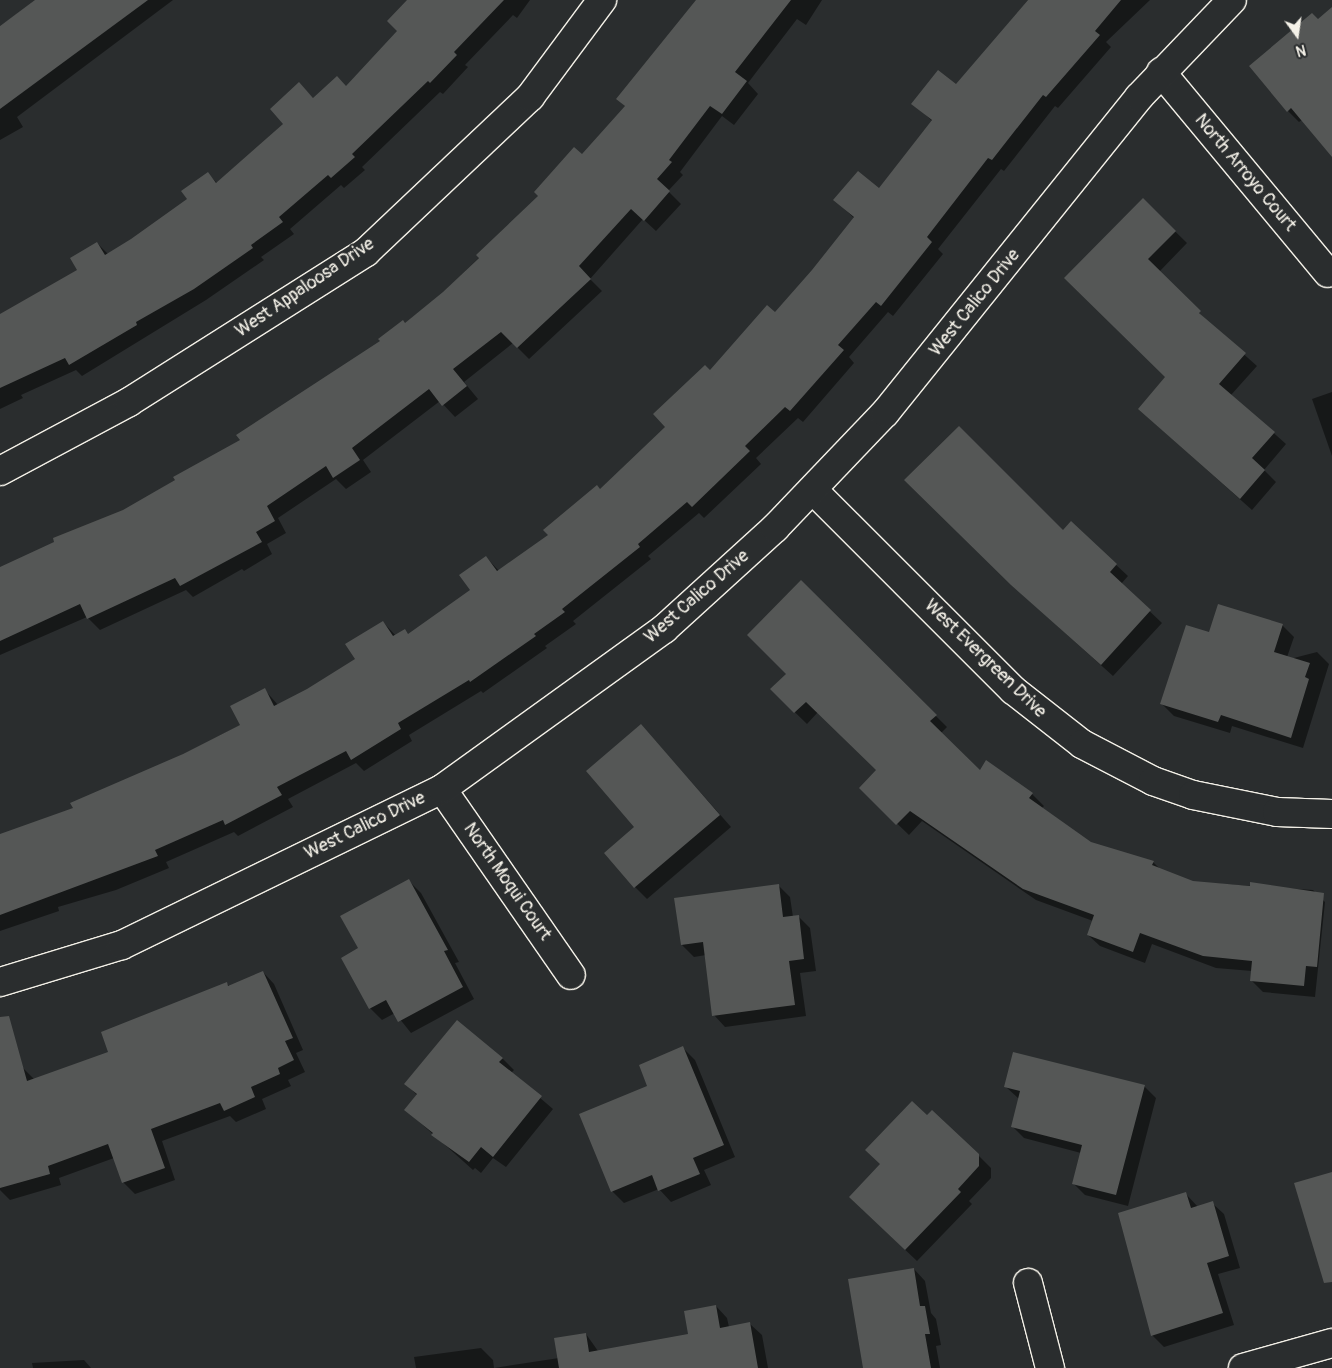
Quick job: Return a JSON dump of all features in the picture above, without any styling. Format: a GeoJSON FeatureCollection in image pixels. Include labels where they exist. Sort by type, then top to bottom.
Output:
{"type":"FeatureCollection","features":[{"type":"Feature","properties":{"kind":"street","name":"West Appaloosa Drive"},"geometry":{"type":"LineString","coordinates":[[0,471],[129,402],[366,252],[530,97],[602,0]]}},
{"type":"Feature","properties":{"kind":"street","name":"West Calico Drive"},"geometry":{"type":"LineString","coordinates":[[0,982],[122,945],[442,788],[664,629],[813,490],[922,370],[1161,72],[1232,0]]}},
{"type":"Feature","properties":{"kind":"street","name":"North Arroyo Court"},"geometry":{"type":"LineString","coordinates":[[1161,72],[1328,273]]}},
{"type":"Feature","properties":{"kind":"street","name":"West Evergreen Drive"},"geometry":{"type":"LineString","coordinates":[[813,490],[1014,690],[1082,744],[1153,781],[1193,795],[1277,812],[1332,814]]}},
{"type":"Feature","properties":{"kind":"street","name":"North Moqui Court"},"geometry":{"type":"LineString","coordinates":[[442,788],[571,975]]}},
{"type":"Feature","properties":{"kind":"street"},"geometry":{"type":"LineString","coordinates":[[1028,1283],[1050,1368]]}},
{"type":"Feature","properties":{"kind":"street"},"geometry":{"type":"LineString","coordinates":[[1243,1368],[1332,1343]]}},
{"type":"Feature","properties":{"kind":"building"},"geometry":{"type":"Polygon","coordinates":[[[35,0],[148,0],[0,109],[0,26],[35,0]]]}},
{"type":"Feature","properties":{"kind":"building"},"geometry":{"type":"Polygon","coordinates":[[[407,0],[504,0],[454,52],[457,55],[430,83],[428,81],[352,154],[355,157],[331,178],[328,175],[279,217],[283,222],[251,245],[253,248],[194,289],[136,322],[137,325],[69,365],[65,358],[0,388],[0,314],[77,270],[70,258],[97,242],[105,255],[131,239],[187,199],[181,191],[208,172],[216,183],[283,124],[270,109],[299,82],[313,98],[337,76],[346,86],[397,31],[387,21],[407,0]]]}},
{"type":"Feature","properties":{"kind":"building"},"geometry":{"type":"Polygon","coordinates":[[[696,0],[791,0],[735,72],[747,81],[722,114],[710,106],[669,160],[672,162],[657,179],[670,191],[644,221],[631,209],[579,266],[591,279],[517,348],[501,332],[453,369],[467,386],[442,406],[429,389],[352,448],[360,460],[333,478],[326,466],[267,506],[275,521],[256,532],[262,542],[180,586],[175,578],[87,619],[80,604],[0,641],[0,567],[54,542],[53,538],[123,510],[175,480],[173,477],[240,440],[236,435],[380,341],[378,339],[403,320],[405,323],[443,292],[479,258],[476,255],[538,196],[534,192],[574,147],[582,154],[625,106],[616,99],[696,0]]]}},
{"type":"Feature","properties":{"kind":"building"},"geometry":{"type":"Polygon","coordinates":[[[1028,0],[1121,0],[1095,31],[1100,35],[1046,97],[1043,95],[992,160],[988,158],[927,237],[932,242],[881,306],[876,302],[838,345],[844,350],[790,411],[785,407],[745,446],[750,451],[692,507],[687,502],[638,544],[640,547],[562,609],[565,612],[534,634],[536,636],[470,682],[469,680],[398,723],[401,729],[351,760],[346,751],[277,787],[282,795],[225,825],[223,820],[155,850],[158,856],[0,915],[0,834],[73,808],[70,803],[183,754],[240,725],[230,706],[265,688],[274,706],[307,689],[355,659],[345,644],[383,621],[393,636],[405,629],[408,634],[470,590],[459,575],[486,556],[497,571],[548,535],[543,530],[597,485],[600,489],[665,427],[653,414],[705,365],[710,370],[767,305],[775,312],[812,270],[854,217],[833,200],[858,171],[879,188],[932,120],[911,104],[938,70],[956,84],[1028,0]]]}},
{"type":"Feature","properties":{"kind":"building"},"geometry":{"type":"Polygon","coordinates":[[[1332,7],[1332,157],[1291,108],[1287,112],[1249,66],[1312,13],[1318,19],[1332,7]]]}},
{"type":"Feature","properties":{"kind":"building"},"geometry":{"type":"Polygon","coordinates":[[[1143,198],[1176,231],[1148,259],[1201,311],[1199,313],[1246,353],[1219,384],[1275,432],[1252,458],[1265,470],[1240,499],[1138,409],[1165,377],[1064,278],[1143,198]]]}},
{"type":"Feature","properties":{"kind":"building"},"geometry":{"type":"Polygon","coordinates":[[[959,426],[1063,530],[1071,521],[1117,564],[1110,572],[1151,610],[1101,665],[1011,585],[904,480],[959,426]]]}},
{"type":"Feature","properties":{"kind":"building"},"geometry":{"type":"Polygon","coordinates":[[[801,580],[937,715],[930,721],[980,770],[986,760],[1033,793],[1029,798],[1091,842],[1154,861],[1152,865],[1193,881],[1250,886],[1250,882],[1324,893],[1317,967],[1306,966],[1304,986],[1250,981],[1252,961],[1203,956],[1140,933],[1133,952],[1087,935],[1094,915],[1023,889],[910,811],[896,825],[859,788],[876,770],[806,702],[794,713],[770,689],[786,674],[747,635],[801,580]]]}},
{"type":"Feature","properties":{"kind":"building"},"geometry":{"type":"Polygon","coordinates":[[[1218,604],[1283,624],[1274,652],[1310,663],[1305,677],[1309,679],[1291,738],[1221,715],[1218,722],[1160,704],[1186,625],[1209,632],[1218,604]]]}},
{"type":"Feature","properties":{"kind":"building"},"geometry":{"type":"Polygon","coordinates":[[[641,724],[720,815],[634,888],[604,853],[634,827],[586,771],[641,724]]]}},
{"type":"Feature","properties":{"kind":"building"},"geometry":{"type":"Polygon","coordinates":[[[409,879],[448,950],[444,951],[463,987],[398,1022],[386,1000],[369,1009],[341,958],[358,948],[340,916],[409,879]]]}},
{"type":"Feature","properties":{"kind":"building"},"geometry":{"type":"Polygon","coordinates":[[[779,884],[783,917],[799,915],[804,959],[789,961],[795,1005],[712,1016],[703,942],[681,945],[674,898],[779,884]]]}},
{"type":"Feature","properties":{"kind":"building"},"geometry":{"type":"Polygon","coordinates":[[[263,971],[293,1038],[285,1041],[294,1060],[278,1068],[280,1074],[251,1087],[255,1097],[224,1111],[220,1103],[151,1129],[165,1168],[122,1183],[108,1144],[48,1166],[50,1174],[0,1188],[0,1017],[9,1016],[27,1081],[108,1052],[101,1032],[227,982],[228,986],[263,971]]]}},
{"type":"Feature","properties":{"kind":"building"},"geometry":{"type":"Polygon","coordinates":[[[457,1020],[503,1058],[499,1062],[542,1096],[493,1157],[481,1147],[469,1162],[431,1135],[433,1133],[404,1110],[417,1094],[404,1084],[457,1020]]]}},
{"type":"Feature","properties":{"kind":"building"},"geometry":{"type":"Polygon","coordinates":[[[683,1046],[724,1145],[693,1158],[700,1174],[658,1191],[652,1175],[611,1192],[579,1114],[647,1086],[639,1065],[683,1046]]]}},
{"type":"Feature","properties":{"kind":"building"},"geometry":{"type":"Polygon","coordinates":[[[1013,1052],[1145,1085],[1116,1195],[1072,1184],[1082,1145],[1011,1127],[1020,1091],[1004,1087],[1013,1052]]]}},
{"type":"Feature","properties":{"kind":"building"},"geometry":{"type":"Polygon","coordinates":[[[912,1101],[927,1115],[932,1110],[979,1154],[979,1166],[958,1189],[961,1192],[905,1250],[849,1197],[880,1164],[865,1150],[912,1101]]]}},
{"type":"Feature","properties":{"kind":"building"},"geometry":{"type":"Polygon","coordinates":[[[1332,1172],[1332,1282],[1324,1283],[1294,1183],[1332,1172]]]}},
{"type":"Feature","properties":{"kind":"building"},"geometry":{"type":"Polygon","coordinates":[[[1186,1192],[1191,1208],[1213,1201],[1229,1256],[1207,1263],[1223,1313],[1151,1336],[1118,1213],[1186,1192]]]}},
{"type":"Feature","properties":{"kind":"building"},"geometry":{"type":"Polygon","coordinates":[[[914,1268],[920,1306],[925,1306],[930,1334],[925,1334],[931,1368],[863,1368],[848,1279],[914,1268]]]}},
{"type":"Feature","properties":{"kind":"building"},"geometry":{"type":"Polygon","coordinates":[[[716,1305],[720,1328],[750,1322],[758,1368],[559,1368],[554,1338],[586,1333],[589,1352],[688,1334],[684,1311],[716,1305]]]}}]}
